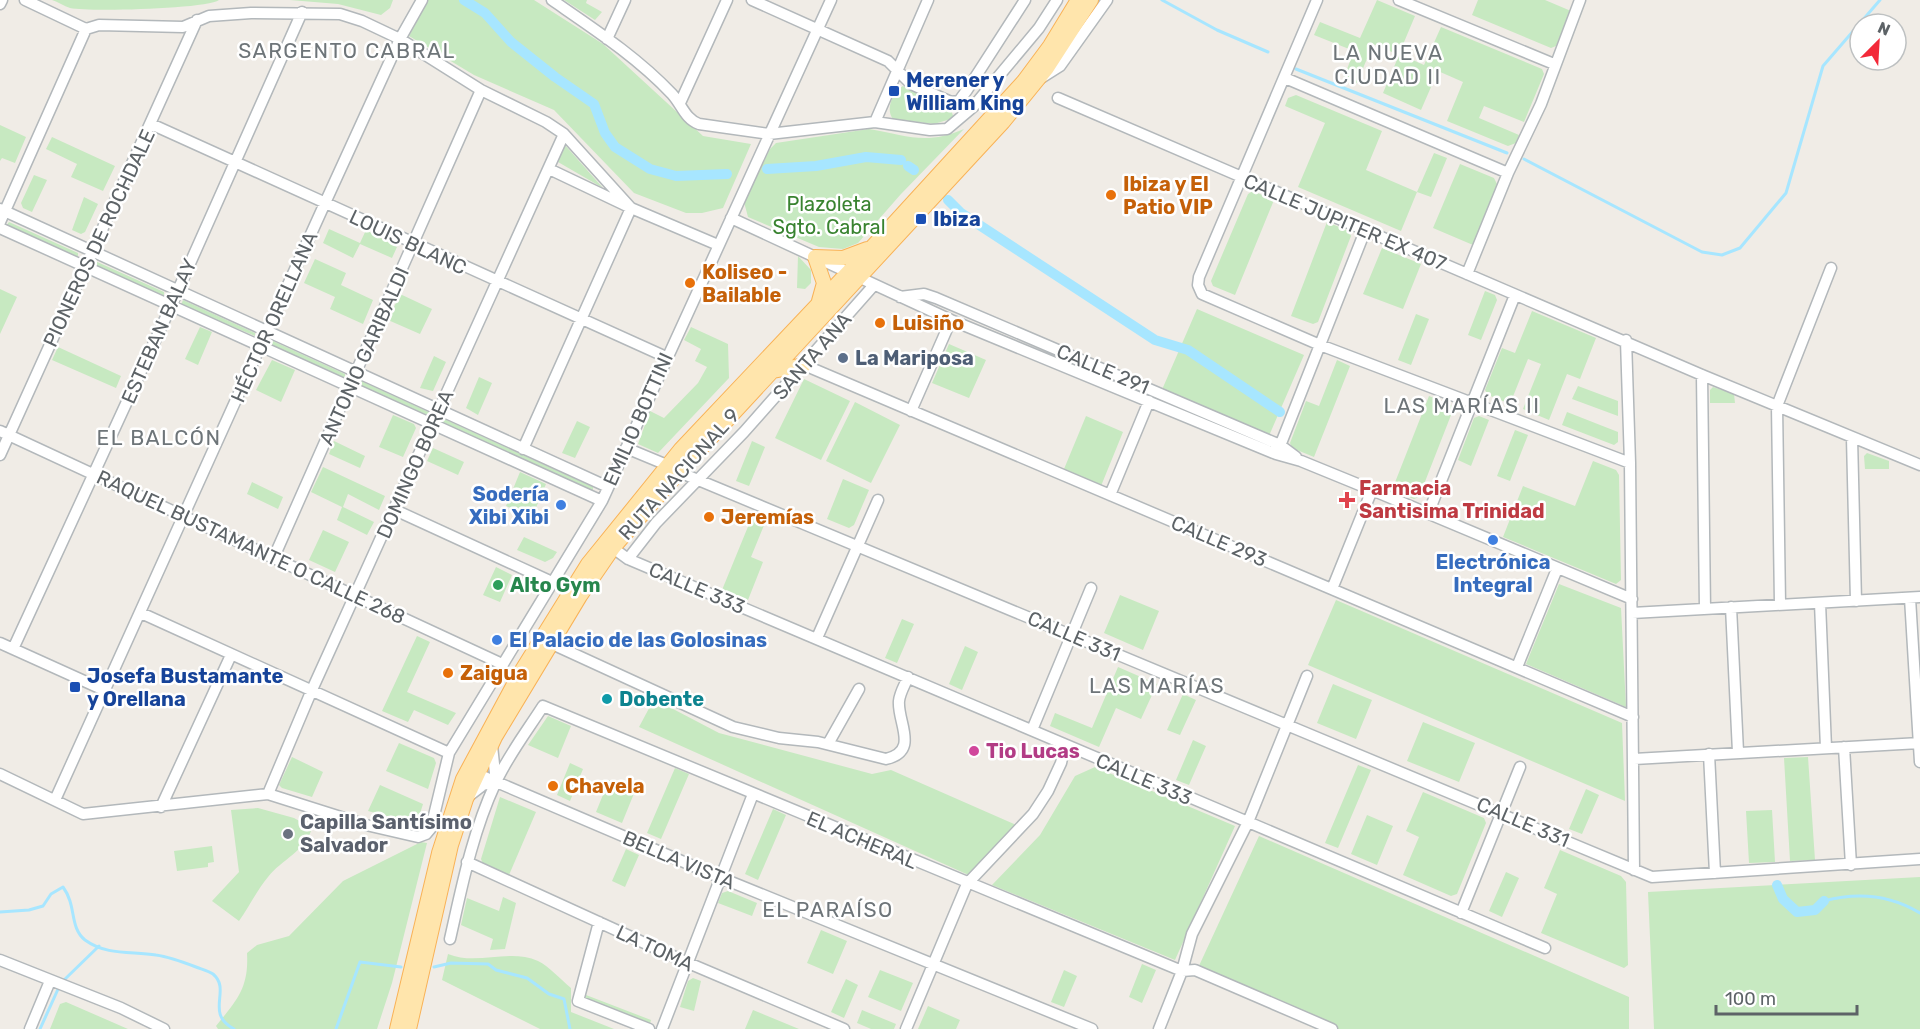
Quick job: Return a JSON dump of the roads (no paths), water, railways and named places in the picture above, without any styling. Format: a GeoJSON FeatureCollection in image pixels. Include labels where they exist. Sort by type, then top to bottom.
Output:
{"type":"FeatureCollection","features":[{"type":"Feature","properties":{"kind":"main road","name":"RUTA NACIONAL 9"},"geometry":{"type":"LineString","coordinates":[[397,1029],[439,853],[472,772],[513,685],[583,572],[819,303],[854,275],[874,245],[1024,81],[1050,46],[1078,0]]}},
{"type":"Feature","properties":{"kind":"main road","name":"RUTA NACIONAL 9"},"geometry":{"type":"LineString","coordinates":[[409,1029],[449,852],[472,772],[550,643],[613,548],[673,468],[771,372],[854,275],[1003,122],[1038,80],[1091,0]]}},
{"type":"Feature","properties":{"kind":"main road"},"geometry":{"type":"LineString","coordinates":[[819,303],[824,283],[815,257],[849,257],[874,245]]}},
{"type":"Feature","properties":{"kind":"main road"},"geometry":{"type":"LineString","coordinates":[[771,372],[781,368],[804,365]]}},
{"type":"Feature","properties":{"kind":"street"},"geometry":{"type":"LineString","coordinates":[[0,4],[2,0]]}},
{"type":"Feature","properties":{"kind":"street"},"geometry":{"type":"LineString","coordinates":[[25,0],[86,28],[99,25],[183,27],[209,16],[251,13],[340,14],[362,21],[400,39],[481,90],[546,122],[564,134],[631,208]]}},
{"type":"Feature","properties":{"kind":"street","name":"HÉCTOR ORELLANA"},"geometry":{"type":"LineString","coordinates":[[55,800],[400,39],[422,0]]}},
{"type":"Feature","properties":{"kind":"street"},"geometry":{"type":"LineString","coordinates":[[552,0],[645,68],[680,104],[689,119],[699,124],[770,134],[875,122],[930,130],[947,129],[973,107],[1024,46],[1057,0]]}},
{"type":"Feature","properties":{"kind":"street"},"geometry":{"type":"LineString","coordinates":[[607,39],[625,0]]}},
{"type":"Feature","properties":{"kind":"street"},"geometry":{"type":"LineString","coordinates":[[680,104],[727,0]]}},
{"type":"Feature","properties":{"kind":"street"},"geometry":{"type":"LineString","coordinates":[[752,0],[888,61],[911,84],[951,102],[959,101],[968,90],[1025,0]]}},
{"type":"Feature","properties":{"kind":"street","name":"EMILIO BOTTINI"},"geometry":{"type":"LineString","coordinates":[[268,794],[366,825],[410,836],[426,834],[431,828],[449,753],[602,501],[831,0]]}},
{"type":"Feature","properties":{"kind":"street"},"geometry":{"type":"LineString","coordinates":[[875,122],[928,0]]}},
{"type":"Feature","properties":{"kind":"street"},"geometry":{"type":"LineString","coordinates":[[1038,80],[1060,66],[1107,0]]}},
{"type":"Feature","properties":{"kind":"street"},"geometry":{"type":"LineString","coordinates":[[1317,0],[1199,277],[1198,285],[1202,294],[1320,345],[1630,462]]}},
{"type":"Feature","properties":{"kind":"street"},"geometry":{"type":"LineString","coordinates":[[1399,0],[1554,64]]}},
{"type":"Feature","properties":{"kind":"street"},"geometry":{"type":"LineString","coordinates":[[1467,274],[1508,173],[1526,138],[1580,0]]}},
{"type":"Feature","properties":{"kind":"street","name":"ESTEBAN BALAY"},"geometry":{"type":"LineString","coordinates":[[13,649],[171,306],[302,12]]}},
{"type":"Feature","properties":{"kind":"street","name":"PIONEROS DE ROCHDALE"},"geometry":{"type":"LineString","coordinates":[[0,455],[5,433],[86,267],[197,20]]}},
{"type":"Feature","properties":{"kind":"street"},"geometry":{"type":"LineString","coordinates":[[86,28],[2,214],[92,252],[608,487]]}},
{"type":"Feature","properties":{"kind":"street"},"geometry":{"type":"LineString","coordinates":[[1285,78],[1508,173]]}},
{"type":"Feature","properties":{"kind":"street","name":"ANTONIO GARIBALDI"},"geometry":{"type":"LineString","coordinates":[[274,557],[415,245],[481,90]]}},
{"type":"Feature","properties":{"kind":"street","name":"CALLE JUPITER EX 407"},"geometry":{"type":"LineString","coordinates":[[1058,98],[1515,295],[1626,340]]}},
{"type":"Feature","properties":{"kind":"street","name":"LOUIS BLANC"},"geometry":{"type":"LineString","coordinates":[[152,124],[498,283],[666,357]]}},
{"type":"Feature","properties":{"kind":"street","name":"DOMINGO BOREA"},"geometry":{"type":"LineString","coordinates":[[268,794],[311,692],[564,134]]}},
{"type":"Feature","properties":{"kind":"street"},"geometry":{"type":"LineString","coordinates":[[549,169],[631,208],[718,245]]}},
{"type":"Feature","properties":{"kind":"street"},"geometry":{"type":"LineString","coordinates":[[523,449],[631,208]]}},
{"type":"Feature","properties":{"kind":"street","name":"CALLE 291"},"geometry":{"type":"LineString","coordinates":[[731,218],[951,320],[1149,401],[1278,450]]}},
{"type":"Feature","properties":{"kind":"street"},"geometry":{"type":"LineString","coordinates":[[0,228],[602,501]]}},
{"type":"Feature","properties":{"kind":"street"},"geometry":{"type":"LineString","coordinates":[[1278,450],[1365,231]]}},
{"type":"Feature","properties":{"kind":"street"},"geometry":{"type":"LineString","coordinates":[[1780,604],[1777,406],[1831,268]]}},
{"type":"Feature","properties":{"kind":"street","name":"SANTA ANA"},"geometry":{"type":"LineString","coordinates":[[628,559],[656,523],[804,365],[874,285]]}},
{"type":"Feature","properties":{"kind":"street","name":"CALLE 291"},"geometry":{"type":"LineString","coordinates":[[900,297],[924,294],[936,298],[1301,461],[1632,599]]}},
{"type":"Feature","properties":{"kind":"street"},"geometry":{"type":"LineString","coordinates":[[1428,514],[1515,295]]}},
{"type":"Feature","properties":{"kind":"street"},"geometry":{"type":"LineString","coordinates":[[911,411],[951,320]]}},
{"type":"Feature","properties":{"kind":"street"},"geometry":{"type":"LineString","coordinates":[[1634,870],[1630,462],[1626,340],[1702,375],[1920,465]]}},
{"type":"Feature","properties":{"kind":"street","name":"CALLE 293"},"geometry":{"type":"LineString","coordinates":[[804,365],[1633,717]]}},
{"type":"Feature","properties":{"kind":"street"},"geometry":{"type":"LineString","coordinates":[[1702,375],[1705,609]]}},
{"type":"Feature","properties":{"kind":"street"},"geometry":{"type":"LineString","coordinates":[[1110,495],[1149,401]]}},
{"type":"Feature","properties":{"kind":"street","name":"RAQUEL BUSTAMANTE O CALLE 268"},"geometry":{"type":"LineString","coordinates":[[5,433],[502,664]]}},
{"type":"Feature","properties":{"kind":"street"},"geometry":{"type":"LineString","coordinates":[[1852,438],[1856,601]]}},
{"type":"Feature","properties":{"kind":"street","name":"CALLE 331"},"geometry":{"type":"LineString","coordinates":[[626,448],[1652,877],[1920,860]]}},
{"type":"Feature","properties":{"kind":"street"},"geometry":{"type":"LineString","coordinates":[[1332,589],[1372,490]]}},
{"type":"Feature","properties":{"kind":"street"},"geometry":{"type":"LineString","coordinates":[[817,638],[878,500]]}},
{"type":"Feature","properties":{"kind":"street"},"geometry":{"type":"LineString","coordinates":[[395,510],[552,582]]}},
{"type":"Feature","properties":{"kind":"street","name":"CALLE 333"},"geometry":{"type":"LineString","coordinates":[[613,548],[628,559],[1545,948]]}},
{"type":"Feature","properties":{"kind":"street"},"geometry":{"type":"LineString","coordinates":[[1517,667],[1557,569]]}},
{"type":"Feature","properties":{"kind":"street"},"geometry":{"type":"LineString","coordinates":[[1032,730],[1091,588]]}},
{"type":"Feature","properties":{"kind":"street"},"geometry":{"type":"LineString","coordinates":[[1632,613],[1915,597],[1920,762]]}},
{"type":"Feature","properties":{"kind":"street"},"geometry":{"type":"LineString","coordinates":[[1820,603],[1826,748]]}},
{"type":"Feature","properties":{"kind":"street"},"geometry":{"type":"LineString","coordinates":[[1731,607],[1738,752]]}},
{"type":"Feature","properties":{"kind":"street"},"geometry":{"type":"LineString","coordinates":[[141,613],[449,753]]}},
{"type":"Feature","properties":{"kind":"street"},"geometry":{"type":"LineString","coordinates":[[0,643],[104,690]]}},
{"type":"Feature","properties":{"kind":"street"},"geometry":{"type":"LineString","coordinates":[[550,643],[733,727],[779,738],[828,744],[875,757],[896,756],[903,748],[906,735],[899,702],[908,677]]}},
{"type":"Feature","properties":{"kind":"street"},"geometry":{"type":"LineString","coordinates":[[161,807],[231,655]]}},
{"type":"Feature","properties":{"kind":"street"},"geometry":{"type":"LineString","coordinates":[[1159,1029],[1182,971],[1192,934],[1248,822],[1307,676]]}},
{"type":"Feature","properties":{"kind":"street"},"geometry":{"type":"LineString","coordinates":[[828,744],[859,689]]}},
{"type":"Feature","properties":{"kind":"street","name":"EL ACHERAL"},"geometry":{"type":"LineString","coordinates":[[496,782],[543,706],[967,884],[1182,971],[1195,970],[1332,1029]]}},
{"type":"Feature","properties":{"kind":"street"},"geometry":{"type":"LineString","coordinates":[[450,939],[467,862],[480,820],[496,782],[492,742]]}},
{"type":"Feature","properties":{"kind":"street"},"geometry":{"type":"LineString","coordinates":[[906,1029],[967,884],[1032,814],[1048,791],[1061,763],[1063,754],[1059,743]]}},
{"type":"Feature","properties":{"kind":"street"},"geometry":{"type":"LineString","coordinates":[[1634,759],[1919,743]]}},
{"type":"Feature","properties":{"kind":"street"},"geometry":{"type":"LineString","coordinates":[[1844,747],[1851,865]]}},
{"type":"Feature","properties":{"kind":"street"},"geometry":{"type":"LineString","coordinates":[[1061,763],[1078,751]]}},
{"type":"Feature","properties":{"kind":"street"},"geometry":{"type":"LineString","coordinates":[[1708,754],[1715,873]]}},
{"type":"Feature","properties":{"kind":"street"},"geometry":{"type":"LineString","coordinates":[[1461,913],[1520,767]]}},
{"type":"Feature","properties":{"kind":"street","name":"BELLA VISTA"},"geometry":{"type":"LineString","coordinates":[[472,772],[719,877],[1092,1029]]}},
{"type":"Feature","properties":{"kind":"street"},"geometry":{"type":"LineString","coordinates":[[0,774],[83,814],[268,794]]}},
{"type":"Feature","properties":{"kind":"street"},"geometry":{"type":"LineString","coordinates":[[466,799],[483,784],[496,782]]}},
{"type":"Feature","properties":{"kind":"street"},"geometry":{"type":"LineString","coordinates":[[662,1029],[686,962],[753,794]]}},
{"type":"Feature","properties":{"kind":"street","name":"LA TOMA"},"geometry":{"type":"LineString","coordinates":[[467,862],[686,962],[844,1029]]}},
{"type":"Feature","properties":{"kind":"street"},"geometry":{"type":"LineString","coordinates":[[599,922],[578,1000],[649,1029]]}},
{"type":"Feature","properties":{"kind":"street"},"geometry":{"type":"LineString","coordinates":[[0,960],[121,1008],[164,1029]]}},
{"type":"Feature","properties":{"kind":"street"},"geometry":{"type":"LineString","coordinates":[[30,1029],[50,981]]}},
{"type":"Feature","properties":{"kind":"waterway"},"geometry":{"type":"LineString","coordinates":[[464,0],[485,13],[511,42],[594,104],[605,133],[615,147],[650,169],[676,176],[727,174]]}},
{"type":"Feature","properties":{"kind":"waterway"},"geometry":{"type":"LineString","coordinates":[[1162,0],[1217,30],[1268,52]]}},
{"type":"Feature","properties":{"kind":"waterway"},"geometry":{"type":"LineString","coordinates":[[1524,159],[1702,252],[1722,255],[1740,248],[1786,193],[1823,66],[1880,0]]}},
{"type":"Feature","properties":{"kind":"waterway"},"geometry":{"type":"LineString","coordinates":[[1296,69],[1507,153]]}},
{"type":"Feature","properties":{"kind":"waterway"},"geometry":{"type":"LineString","coordinates":[[767,169],[816,166],[866,157],[901,160]]}},
{"type":"Feature","properties":{"kind":"waterway"},"geometry":{"type":"LineString","coordinates":[[908,166],[914,170]]}},
{"type":"Feature","properties":{"kind":"waterway"},"geometry":{"type":"LineString","coordinates":[[948,200],[961,213],[1155,340],[1188,350],[1280,412]]}},
{"type":"Feature","properties":{"kind":"waterway"},"geometry":{"type":"LineString","coordinates":[[1777,885],[1783,899],[1797,912],[1815,910],[1824,901]]}},
{"type":"Feature","properties":{"kind":"waterway"},"geometry":{"type":"LineString","coordinates":[[0,912],[29,910],[43,906],[51,894],[63,887],[70,901],[80,935],[93,945],[111,951],[166,957],[213,974],[220,987],[221,1016],[225,1023],[234,1029]]}},
{"type":"Feature","properties":{"kind":"waterway"},"geometry":{"type":"LineString","coordinates":[[1824,901],[1836,898],[1873,897],[1897,902],[1920,913]]}},
{"type":"Feature","properties":{"kind":"waterway"},"geometry":{"type":"LineString","coordinates":[[63,981],[99,946]]}},
{"type":"Feature","properties":{"kind":"waterway"},"geometry":{"type":"LineString","coordinates":[[336,1029],[360,962],[401,967]]}},
{"type":"Feature","properties":{"kind":"waterway"},"geometry":{"type":"LineString","coordinates":[[434,967],[451,963],[488,964],[496,970],[527,978],[549,994],[564,999],[570,1029]]}},
{"type":"Feature","properties":{"kind":"waterway"},"geometry":{"type":"LineString","coordinates":[[40,1029],[59,987]]}},
{"type":"Feature","properties":{"kind":"place","name":"Merener y William King"},"geometry":{"type":"Point","coordinates":[894,91]}},
{"type":"Feature","properties":{"kind":"place","name":"Ibiza y El Patio VIP"},"geometry":{"type":"Point","coordinates":[1111,195]}},
{"type":"Feature","properties":{"kind":"place","name":"Ibiza"},"geometry":{"type":"Point","coordinates":[921,219]}},
{"type":"Feature","properties":{"kind":"place","name":"Koliseo - Bailable"},"geometry":{"type":"Point","coordinates":[690,283]}},
{"type":"Feature","properties":{"kind":"place","name":"Luisiño"},"geometry":{"type":"Point","coordinates":[880,323]}},
{"type":"Feature","properties":{"kind":"place","name":"La Mariposa"},"geometry":{"type":"Point","coordinates":[843,358]}},
{"type":"Feature","properties":{"kind":"place","name":"Farmacia Santisima Trinidad"},"geometry":{"type":"Point","coordinates":[1347,500]}},
{"type":"Feature","properties":{"kind":"place","name":"Sodería Xibi Xibi"},"geometry":{"type":"Point","coordinates":[561,505]}},
{"type":"Feature","properties":{"kind":"place","name":"Jeremías"},"geometry":{"type":"Point","coordinates":[709,517]}},
{"type":"Feature","properties":{"kind":"place","name":"Electrónica Integral"},"geometry":{"type":"Point","coordinates":[1493,540]}},
{"type":"Feature","properties":{"kind":"place","name":"Alto Gym"},"geometry":{"type":"Point","coordinates":[498,585]}},
{"type":"Feature","properties":{"kind":"place","name":"El Palacio de las Golosinas"},"geometry":{"type":"Point","coordinates":[497,640]}},
{"type":"Feature","properties":{"kind":"place","name":"Zaigua"},"geometry":{"type":"Point","coordinates":[448,673]}},
{"type":"Feature","properties":{"kind":"place","name":"Josefa Bustamante y Orellana"},"geometry":{"type":"Point","coordinates":[75,687]}},
{"type":"Feature","properties":{"kind":"place","name":"Dobente"},"geometry":{"type":"Point","coordinates":[607,699]}},
{"type":"Feature","properties":{"kind":"place","name":"Tio Lucas"},"geometry":{"type":"Point","coordinates":[974,751]}},
{"type":"Feature","properties":{"kind":"place","name":"Chavela"},"geometry":{"type":"Point","coordinates":[553,786]}},
{"type":"Feature","properties":{"kind":"place","name":"Capilla Santísimo Salvador"},"geometry":{"type":"Point","coordinates":[288,834]}},
{"type":"Feature","properties":{"kind":"district","name":"SARGENTO CABRAL"},"geometry":{"type":"Point","coordinates":[347,51]}},
{"type":"Feature","properties":{"kind":"district","name":"LA NUEVA CIUDAD II"},"geometry":{"type":"Point","coordinates":[1388,65]}},
{"type":"Feature","properties":{"kind":"district","name":"LAS MARÍAS II"},"geometry":{"type":"Point","coordinates":[1462,406]}},
{"type":"Feature","properties":{"kind":"district","name":"EL BALCÓN"},"geometry":{"type":"Point","coordinates":[159,438]}},
{"type":"Feature","properties":{"kind":"district","name":"LAS MARÍAS"},"geometry":{"type":"Point","coordinates":[1157,686]}},
{"type":"Feature","properties":{"kind":"district","name":"EL PARAÍSO"},"geometry":{"type":"Point","coordinates":[828,910]}},
{"type":"Feature","properties":{"kind":"park label","name":"Plazoleta Sgto. Cabral"},"geometry":{"type":"Point","coordinates":[829,216]}}]}
